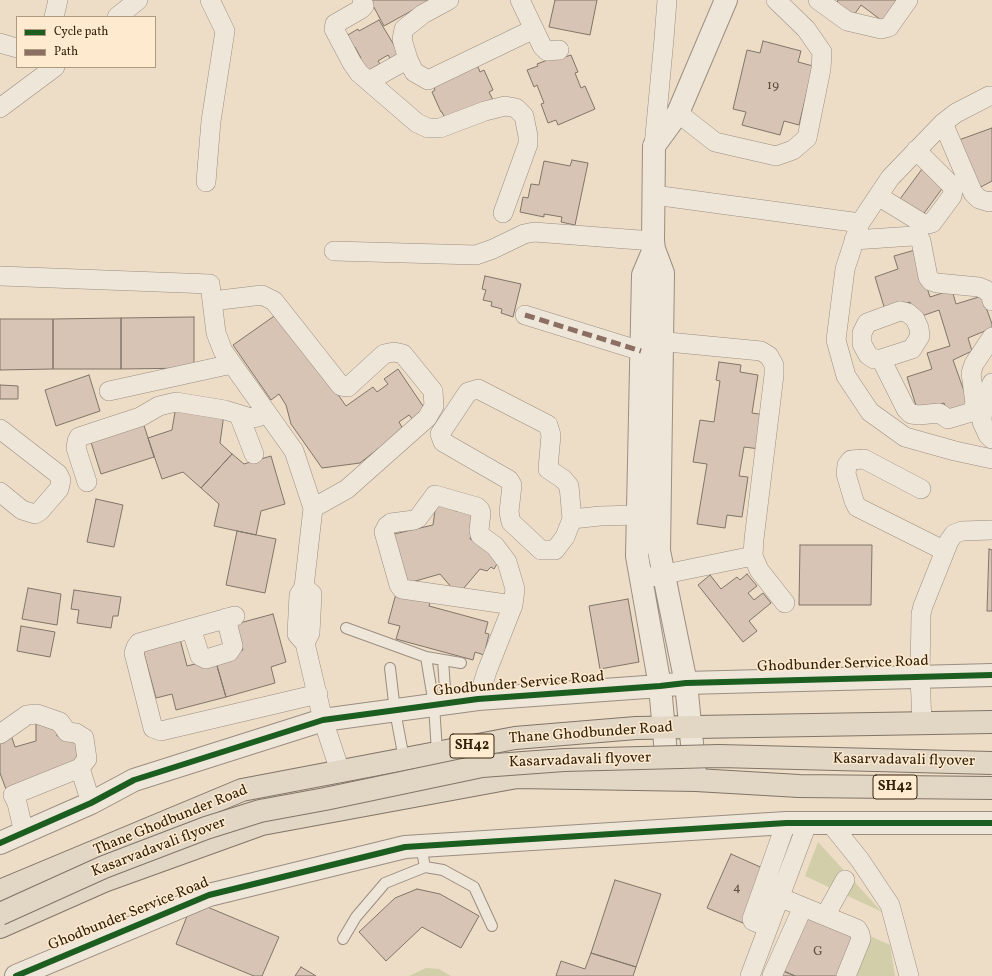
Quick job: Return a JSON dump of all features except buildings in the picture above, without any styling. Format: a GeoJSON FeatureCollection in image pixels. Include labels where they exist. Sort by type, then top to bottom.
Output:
{"type":"FeatureCollection","features":[{"type":"Feature","properties":{"kind":"main road","name":"Thane Ghodbunder Road"},"geometry":{"type":"LineString","coordinates":[[0,891],[242,790],[515,738],[664,727],[992,722]]}},
{"type":"Feature","properties":{"kind":"main road","name":"Kasarvadavali flyover"},"geometry":{"type":"LineString","coordinates":[[0,914],[104,867],[212,826],[260,812],[325,800],[482,766],[564,760],[719,756],[992,763]]}},
{"type":"Feature","properties":{"kind":"main road","name":"Thane Ghodbunder Road"},"geometry":{"type":"LineString","coordinates":[[0,927],[104,881],[262,824],[517,777],[696,780],[799,786],[992,788]]}},
{"type":"Feature","properties":{"kind":"street"},"geometry":{"type":"LineString","coordinates":[[54,16],[58,0]]}},
{"type":"Feature","properties":{"kind":"street"},"geometry":{"type":"LineString","coordinates":[[118,16],[138,0]]}},
{"type":"Feature","properties":{"kind":"street"},"geometry":{"type":"LineString","coordinates":[[206,182],[211,121],[225,31],[210,0]]}},
{"type":"Feature","properties":{"kind":"street"},"geometry":{"type":"LineString","coordinates":[[362,0],[364,6],[335,24],[334,29],[359,72],[417,123],[428,128],[440,128],[485,111],[505,106],[516,108],[524,116],[528,144],[503,213]]}},
{"type":"Feature","properties":{"kind":"street"},"geometry":{"type":"LineString","coordinates":[[450,0],[423,14],[404,29],[402,39],[414,72],[428,80],[534,29]]}},
{"type":"Feature","properties":{"kind":"street"},"geometry":{"type":"LineString","coordinates":[[520,0],[542,46],[547,51],[559,50]]}},
{"type":"Feature","properties":{"kind":"street"},"geometry":{"type":"LineString","coordinates":[[667,0],[654,146],[653,245],[663,273],[648,344],[637,556],[660,686],[668,780]]}},
{"type":"Feature","properties":{"kind":"street"},"geometry":{"type":"LineString","coordinates":[[654,146],[678,113],[726,0]]}},
{"type":"Feature","properties":{"kind":"street"},"geometry":{"type":"LineString","coordinates":[[678,113],[715,142],[776,156],[793,150],[807,138],[821,69],[822,52],[806,30],[776,0]]}},
{"type":"Feature","properties":{"kind":"street"},"geometry":{"type":"LineString","coordinates":[[818,0],[847,21],[881,29],[889,27],[908,0]]}},
{"type":"Feature","properties":{"kind":"street"},"geometry":{"type":"LineString","coordinates":[[0,43],[16,48]]}},
{"type":"Feature","properties":{"kind":"street"},"geometry":{"type":"LineString","coordinates":[[369,81],[408,59]]}},
{"type":"Feature","properties":{"kind":"street"},"geometry":{"type":"LineString","coordinates":[[0,108],[54,68]]}},
{"type":"Feature","properties":{"kind":"street"},"geometry":{"type":"LineString","coordinates":[[992,96],[989,96],[956,114],[944,123],[890,178],[878,196],[857,232],[845,269],[836,340],[846,376],[870,412],[905,436],[955,451],[992,459]]}},
{"type":"Feature","properties":{"kind":"street"},"geometry":{"type":"LineString","coordinates":[[944,123],[973,193],[984,201],[992,201]]}},
{"type":"Feature","properties":{"kind":"street"},"geometry":{"type":"LineString","coordinates":[[878,196],[922,223],[932,223],[952,196],[953,190],[951,185],[916,150]]}},
{"type":"Feature","properties":{"kind":"street"},"geometry":{"type":"LineString","coordinates":[[654,195],[857,232],[919,237],[928,277],[931,281],[936,283],[979,287],[986,290],[991,296],[992,301]]}},
{"type":"Feature","properties":{"kind":"street"},"geometry":{"type":"LineString","coordinates":[[334,251],[476,255],[493,249],[524,234],[534,232],[653,245]]}},
{"type":"Feature","properties":{"kind":"street"},"geometry":{"type":"LineString","coordinates":[[0,276],[210,284],[216,333],[223,351],[294,451],[313,508],[304,587],[299,595],[298,634],[305,642],[323,720],[340,771]]}},
{"type":"Feature","properties":{"kind":"street"},"geometry":{"type":"LineString","coordinates":[[212,301],[262,295],[274,301],[341,386],[348,387],[384,354],[394,352],[403,354],[433,391],[434,406],[427,418],[347,489],[313,508]]}},
{"type":"Feature","properties":{"kind":"street"},"geometry":{"type":"LineString","coordinates":[[900,311],[908,313],[915,319],[919,328],[920,336],[912,348],[881,359],[868,355],[862,344],[862,333],[867,323],[900,311]]}},
{"type":"Feature","properties":{"kind":"street"},"geometry":{"type":"LineString","coordinates":[[526,315],[648,344],[761,352],[769,356],[774,365],[774,375],[753,556],[759,570],[785,603]]}},
{"type":"Feature","properties":{"kind":"street"},"geometry":{"type":"LineString","coordinates":[[881,359],[906,409],[911,414],[919,415],[939,413],[948,419],[972,412],[975,403],[971,373],[974,364],[992,337]]}},
{"type":"Feature","properties":{"kind":"street"},"geometry":{"type":"LineString","coordinates":[[648,344],[658,551],[686,683],[696,780]]}},
{"type":"Feature","properties":{"kind":"street"},"geometry":{"type":"LineString","coordinates":[[840,354],[862,344]]}},
{"type":"Feature","properties":{"kind":"street"},"geometry":{"type":"LineString","coordinates":[[109,391],[232,364]]}},
{"type":"Feature","properties":{"kind":"street"},"geometry":{"type":"LineString","coordinates":[[992,383],[983,406],[982,422],[988,435],[992,439]]}},
{"type":"Feature","properties":{"kind":"street"},"geometry":{"type":"LineString","coordinates":[[478,389],[548,425],[551,435],[548,469],[563,479],[569,486],[572,519],[565,537],[555,550],[541,550],[511,522],[509,512],[512,485],[509,480],[443,442],[440,434],[468,392],[478,389]]}},
{"type":"Feature","properties":{"kind":"street"},"geometry":{"type":"LineString","coordinates":[[87,482],[76,448],[79,437],[140,417],[159,406],[176,402],[225,410],[251,418],[258,417],[265,410]]}},
{"type":"Feature","properties":{"kind":"street"},"geometry":{"type":"LineString","coordinates":[[239,415],[254,454]]}},
{"type":"Feature","properties":{"kind":"street"},"geometry":{"type":"LineString","coordinates":[[0,429],[58,474],[61,480],[59,489],[40,511],[35,514],[22,510],[0,492]]}},
{"type":"Feature","properties":{"kind":"street"},"geometry":{"type":"LineString","coordinates":[[920,489],[864,459],[851,460],[847,465],[846,474],[857,507],[945,551]]}},
{"type":"Feature","properties":{"kind":"street"},"geometry":{"type":"LineString","coordinates":[[478,700],[487,671],[513,605],[515,589],[507,562],[495,546],[480,535],[479,530],[481,513],[477,507],[435,496],[418,518],[414,520],[391,523],[387,526],[384,532],[399,585],[402,589],[513,605]]}},
{"type":"Feature","properties":{"kind":"street"},"geometry":{"type":"LineString","coordinates":[[572,519],[600,516],[638,515]]}},
{"type":"Feature","properties":{"kind":"street"},"geometry":{"type":"LineString","coordinates":[[922,723],[920,676],[922,606],[949,541],[954,534],[962,531],[992,530]]}},
{"type":"Feature","properties":{"kind":"street"},"geometry":{"type":"LineString","coordinates":[[641,579],[753,556]]}},
{"type":"Feature","properties":{"kind":"street"},"geometry":{"type":"LineString","coordinates":[[191,628],[200,656],[206,659],[229,652],[233,646],[230,617],[191,628],[139,643],[136,647],[134,653],[151,724],[156,730],[161,731],[318,694]]}},
{"type":"Feature","properties":{"kind":"street","name":"Ghodbunder Service Road"},"geometry":{"type":"LineString","coordinates":[[0,843],[91,803],[134,780],[323,720],[478,700],[686,683],[992,675]]}},
{"type":"Feature","properties":{"kind":"street"},"geometry":{"type":"LineString","coordinates":[[0,734],[27,715],[37,714],[60,722],[68,732],[76,733],[84,738],[87,759],[80,768],[6,795]]}},
{"type":"Feature","properties":{"kind":"street"},"geometry":{"type":"LineString","coordinates":[[80,768],[91,803]]}},
{"type":"Feature","properties":{"kind":"street"},"geometry":{"type":"LineString","coordinates":[[6,795],[17,803],[24,833]]}},
{"type":"Feature","properties":{"kind":"street"},"geometry":{"type":"LineString","coordinates":[[750,976],[779,897],[796,823]]}},
{"type":"Feature","properties":{"kind":"street"},"geometry":{"type":"LineString","coordinates":[[768,927],[753,921],[752,919],[796,823]]}},
{"type":"Feature","properties":{"kind":"street","name":"Ghodbunder Service Road"},"geometry":{"type":"LineString","coordinates":[[16,976],[209,895],[405,848],[423,856],[796,823],[992,823]]}},
{"type":"Feature","properties":{"kind":"street"},"geometry":{"type":"LineString","coordinates":[[831,824],[860,860],[890,905],[909,976]]}},
{"type":"Feature","properties":{"kind":"street"},"geometry":{"type":"LineString","coordinates":[[825,916],[846,880]]}},
{"type":"Feature","properties":{"kind":"street"},"geometry":{"type":"LineString","coordinates":[[779,897],[857,929],[861,939],[846,976]]}},
{"type":"Feature","properties":{"kind":"street"},"geometry":{"type":"LineString","coordinates":[[772,976],[803,907]]}},
{"type":"Feature","properties":{"kind":"lane"},"geometry":{"type":"LineString","coordinates":[[346,628],[426,657],[461,663]]}},
{"type":"Feature","properties":{"kind":"lane"},"geometry":{"type":"LineString","coordinates":[[426,657],[440,704]]}},
{"type":"Feature","properties":{"kind":"lane"},"geometry":{"type":"LineString","coordinates":[[437,752],[443,660]]}},
{"type":"Feature","properties":{"kind":"lane"},"geometry":{"type":"LineString","coordinates":[[390,668],[395,710],[404,759]]}},
{"type":"Feature","properties":{"kind":"lane"},"geometry":{"type":"LineString","coordinates":[[344,939],[356,917],[385,883],[423,856],[443,870],[474,888],[492,926]]}},
{"type":"Feature","properties":{"kind":"shaded area"},"geometry":{"type":"Polygon","coordinates":[[[818,842],[882,912],[805,876],[818,842]]]}},
{"type":"Feature","properties":{"kind":"shaded area"},"geometry":{"type":"Polygon","coordinates":[[[870,936],[890,945],[895,976],[851,976],[870,936]]]}},
{"type":"Feature","properties":{"kind":"shaded area"},"geometry":{"type":"Polygon","coordinates":[[[426,968],[439,969],[451,976],[409,976],[426,968]]]}},
{"type":"Feature","properties":{"kind":"marked path"},"geometry":{"type":"LineString","coordinates":[[525,315],[641,351]]}},
{"type":"Feature","properties":{"kind":"cycle path"},"geometry":{"type":"LineString","coordinates":[[0,843],[91,803],[134,780],[323,720],[478,699],[686,683],[992,675]]}},
{"type":"Feature","properties":{"kind":"cycle path"},"geometry":{"type":"LineString","coordinates":[[16,976],[209,895],[405,847],[786,823],[992,823]]}}]}
